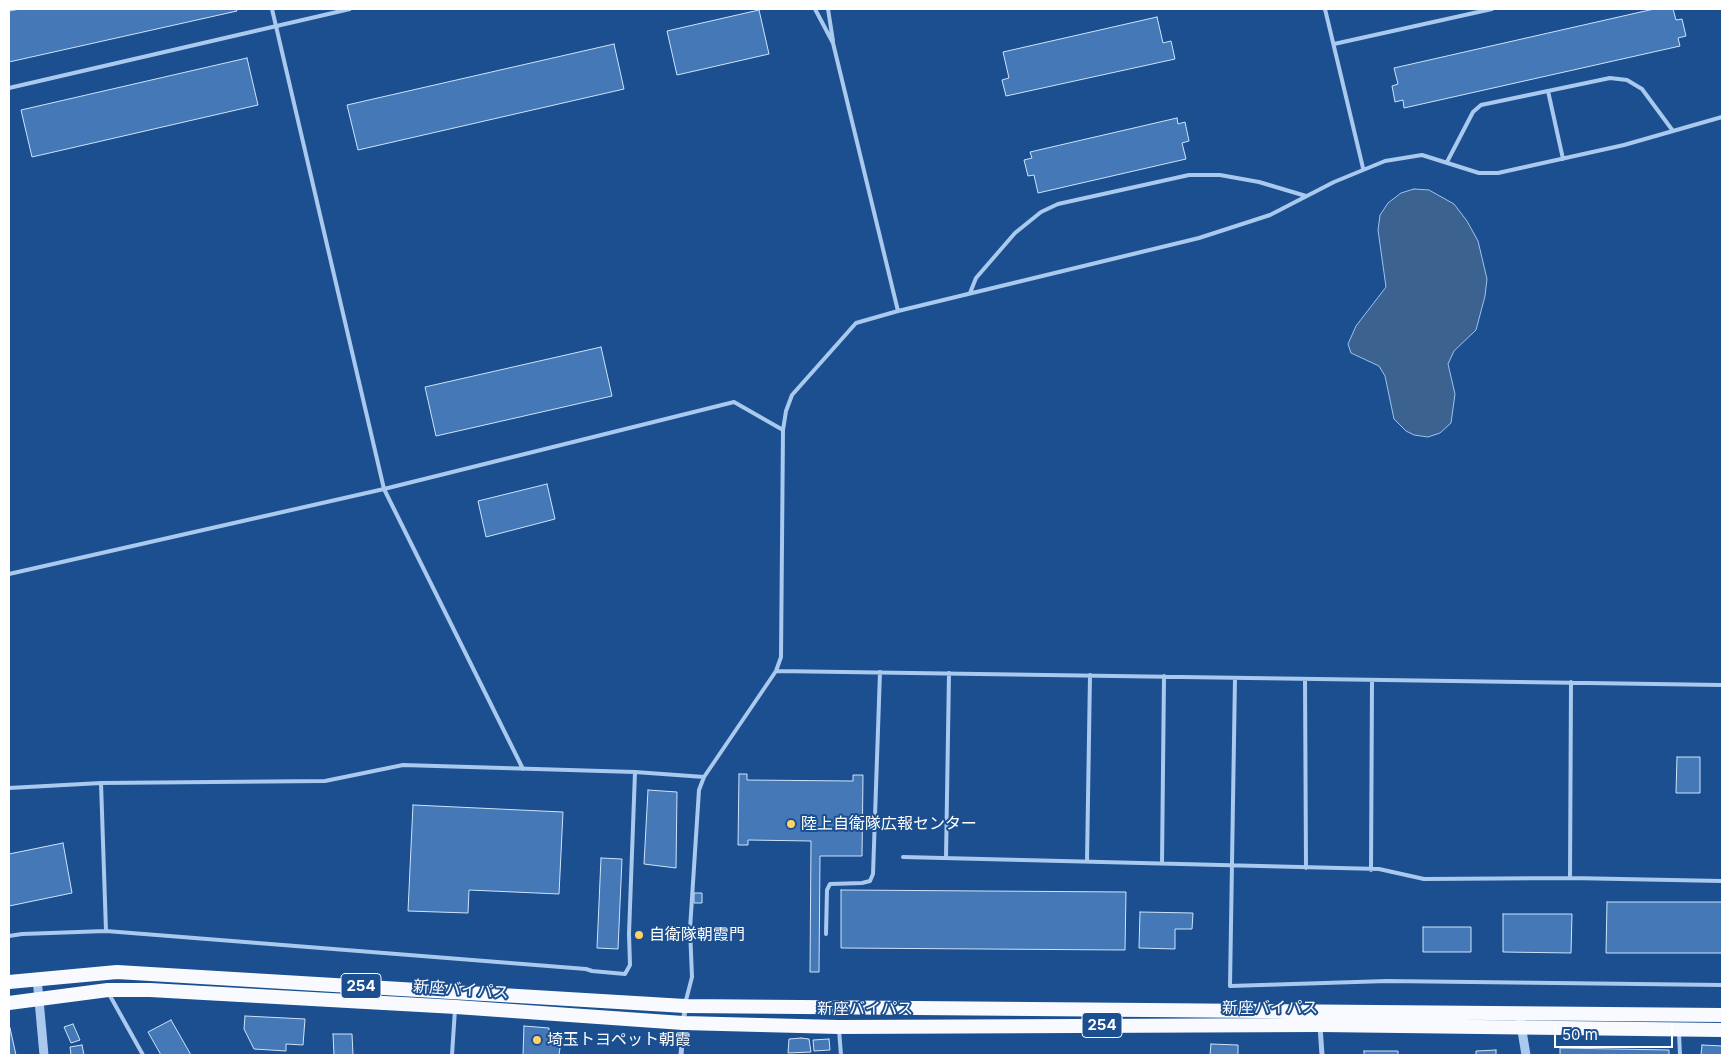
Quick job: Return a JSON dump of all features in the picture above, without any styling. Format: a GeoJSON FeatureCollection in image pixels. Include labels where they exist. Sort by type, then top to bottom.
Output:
{"type":"FeatureCollection","features":[{"type":"Feature","properties":{"kind":"highway","name":"新座バイパス"},"geometry":{"type":"LineString","coordinates":[[9,982],[36,978],[118,972],[684,1006],[1722,1014]]}},
{"type":"Feature","properties":{"kind":"highway","name":"新座バイパス"},"geometry":{"type":"LineString","coordinates":[[9,1003],[108,990],[150,990],[456,1007],[683,1023],[838,1027],[1320,1025],[1722,1030]]}},
{"type":"Feature","properties":{"kind":"street"},"geometry":{"type":"LineString","coordinates":[[36,978],[44,1055]]}},
{"type":"Feature","properties":{"kind":"street"},"geometry":{"type":"LineString","coordinates":[[681,1055],[684,1006]]}},
{"type":"Feature","properties":{"kind":"street"},"geometry":{"type":"LineString","coordinates":[[1518,1013],[1526,1055]]}},
{"type":"Feature","properties":{"kind":"street"},"geometry":{"type":"LineString","coordinates":[[1320,1025],[1322,1055]]}},
{"type":"Feature","properties":{"kind":"lane"},"geometry":{"type":"LineString","coordinates":[[272,9],[384,489],[523,769]]}},
{"type":"Feature","properties":{"kind":"lane"},"geometry":{"type":"LineString","coordinates":[[9,88],[350,9]]}},
{"type":"Feature","properties":{"kind":"lane"},"geometry":{"type":"LineString","coordinates":[[815,9],[833,43]]}},
{"type":"Feature","properties":{"kind":"lane"},"geometry":{"type":"LineString","coordinates":[[828,9],[833,43],[898,311]]}},
{"type":"Feature","properties":{"kind":"lane"},"geometry":{"type":"LineString","coordinates":[[1325,9],[1363,168]]}},
{"type":"Feature","properties":{"kind":"lane"},"geometry":{"type":"LineString","coordinates":[[1334,44],[1492,9]]}},
{"type":"Feature","properties":{"kind":"lane"},"geometry":{"type":"LineString","coordinates":[[1447,162],[1473,112],[1481,105],[1610,78],[1627,80],[1642,89],[1673,131]]}},
{"type":"Feature","properties":{"kind":"lane"},"geometry":{"type":"LineString","coordinates":[[1548,91],[1563,159]]}},
{"type":"Feature","properties":{"kind":"lane"},"geometry":{"type":"LineString","coordinates":[[684,1006],[692,977],[690,928],[699,790],[704,777],[776,671],[781,657],[783,430],[786,411],[792,395],[856,323],[970,293],[1199,238],[1270,215],[1363,168],[1407,156],[1422,155],[1479,173],[1498,173],[1563,159],[1722,117]]}},
{"type":"Feature","properties":{"kind":"lane"},"geometry":{"type":"LineString","coordinates":[[970,293],[976,278],[1015,233],[1041,212],[1058,204],[1189,175],[1228,176],[1259,182],[1306,196]]}},
{"type":"Feature","properties":{"kind":"lane"},"geometry":{"type":"LineString","coordinates":[[9,574],[384,489],[734,402],[783,430]]}},
{"type":"Feature","properties":{"kind":"lane"},"geometry":{"type":"LineString","coordinates":[[776,671],[1722,685]]}},
{"type":"Feature","properties":{"kind":"lane"},"geometry":{"type":"LineString","coordinates":[[826,934],[827,890],[830,884],[862,883],[870,881],[873,874],[880,672]]}},
{"type":"Feature","properties":{"kind":"lane"},"geometry":{"type":"LineString","coordinates":[[946,858],[949,673]]}},
{"type":"Feature","properties":{"kind":"lane"},"geometry":{"type":"LineString","coordinates":[[1087,862],[1090,675]]}},
{"type":"Feature","properties":{"kind":"lane"},"geometry":{"type":"LineString","coordinates":[[1162,864],[1164,676]]}},
{"type":"Feature","properties":{"kind":"lane"},"geometry":{"type":"LineString","coordinates":[[1235,678],[1230,986],[1387,981],[1722,985]]}},
{"type":"Feature","properties":{"kind":"lane"},"geometry":{"type":"LineString","coordinates":[[1305,679],[1306,868]]}},
{"type":"Feature","properties":{"kind":"lane"},"geometry":{"type":"LineString","coordinates":[[1371,870],[1372,680]]}},
{"type":"Feature","properties":{"kind":"lane"},"geometry":{"type":"LineString","coordinates":[[1570,878],[1571,682]]}},
{"type":"Feature","properties":{"kind":"lane"},"geometry":{"type":"LineString","coordinates":[[9,788],[101,784],[325,781],[404,765],[635,772],[704,777]]}},
{"type":"Feature","properties":{"kind":"lane"},"geometry":{"type":"LineString","coordinates":[[9,936],[106,931],[586,968],[592,972],[625,974],[630,965],[629,934],[635,772]]}},
{"type":"Feature","properties":{"kind":"lane"},"geometry":{"type":"LineString","coordinates":[[101,784],[106,931]]}},
{"type":"Feature","properties":{"kind":"lane"},"geometry":{"type":"LineString","coordinates":[[903,856],[1378,869],[1403,876],[1424,878],[1722,881]]}},
{"type":"Feature","properties":{"kind":"lane"},"geometry":{"type":"LineString","coordinates":[[108,990],[143,1055]]}},
{"type":"Feature","properties":{"kind":"lane"},"geometry":{"type":"LineString","coordinates":[[452,1055],[456,1007]]}},
{"type":"Feature","properties":{"kind":"lane"},"geometry":{"type":"LineString","coordinates":[[838,1027],[841,1055]]}},
{"type":"Feature","properties":{"kind":"lane"},"geometry":{"type":"LineString","coordinates":[[1679,1030],[1680,1055]]}},
{"type":"Feature","properties":{"kind":"water"},"geometry":{"type":"Polygon","coordinates":[[[1414,189],[1429,190],[1454,204],[1467,221],[1478,241],[1487,279],[1485,296],[1476,330],[1454,351],[1448,364],[1455,394],[1451,423],[1440,433],[1428,437],[1414,435],[1406,431],[1394,419],[1385,376],[1379,366],[1351,353],[1348,344],[1356,326],[1386,287],[1378,230],[1380,215],[1388,203],[1401,193],[1414,189]]]}},
{"type":"Feature","properties":{"kind":"building"},"geometry":{"type":"Polygon","coordinates":[[[20,9],[236,9],[237,11],[9,62],[9,11],[20,9]]]}},
{"type":"Feature","properties":{"kind":"building"},"geometry":{"type":"Polygon","coordinates":[[[1654,9],[1673,9],[1676,20],[1682,19],[1686,36],[1678,38],[1680,46],[1404,108],[1403,100],[1395,102],[1392,86],[1398,84],[1394,68],[1654,9]]]}},
{"type":"Feature","properties":{"kind":"building"},"geometry":{"type":"Polygon","coordinates":[[[759,10],[769,54],[677,75],[667,31],[759,10]]]}},
{"type":"Feature","properties":{"kind":"building"},"geometry":{"type":"Polygon","coordinates":[[[1157,17],[1163,43],[1171,41],[1175,59],[1006,96],[1002,80],[1009,78],[1003,52],[1157,17]]]}},
{"type":"Feature","properties":{"kind":"building"},"geometry":{"type":"Polygon","coordinates":[[[614,44],[624,89],[358,150],[347,105],[614,44]]]}},
{"type":"Feature","properties":{"kind":"building"},"geometry":{"type":"Polygon","coordinates":[[[247,58],[258,105],[32,157],[21,110],[247,58]]]}},
{"type":"Feature","properties":{"kind":"building"},"geometry":{"type":"Polygon","coordinates":[[[1177,118],[1178,124],[1185,122],[1189,141],[1182,143],[1186,159],[1038,193],[1034,175],[1028,176],[1024,160],[1032,158],[1030,152],[1177,118]]]}},
{"type":"Feature","properties":{"kind":"building"},"geometry":{"type":"Polygon","coordinates":[[[601,347],[612,396],[436,436],[425,387],[601,347]]]}},
{"type":"Feature","properties":{"kind":"building"},"geometry":{"type":"Polygon","coordinates":[[[547,484],[555,519],[486,537],[478,501],[547,484]]]}},
{"type":"Feature","properties":{"kind":"building"},"geometry":{"type":"Polygon","coordinates":[[[1677,757],[1700,757],[1700,793],[1676,793],[1677,757]]]}},
{"type":"Feature","properties":{"kind":"building"},"geometry":{"type":"Polygon","coordinates":[[[739,774],[747,774],[747,780],[853,781],[853,775],[863,775],[862,856],[820,856],[819,972],[810,972],[811,841],[748,840],[748,845],[738,845],[739,774]]]}},
{"type":"Feature","properties":{"kind":"building"},"geometry":{"type":"Polygon","coordinates":[[[648,790],[677,792],[676,868],[644,864],[648,790]]]}},
{"type":"Feature","properties":{"kind":"building"},"geometry":{"type":"Polygon","coordinates":[[[413,805],[563,812],[559,894],[469,890],[468,913],[408,911],[413,805]]]}},
{"type":"Feature","properties":{"kind":"building"},"geometry":{"type":"Polygon","coordinates":[[[63,843],[72,893],[9,906],[9,854],[63,843]]]}},
{"type":"Feature","properties":{"kind":"building"},"geometry":{"type":"Polygon","coordinates":[[[601,858],[622,859],[618,949],[597,948],[601,858]]]}},
{"type":"Feature","properties":{"kind":"building"},"geometry":{"type":"Polygon","coordinates":[[[841,890],[1126,892],[1125,950],[841,948],[841,890]]]}},
{"type":"Feature","properties":{"kind":"building"},"geometry":{"type":"Polygon","coordinates":[[[694,893],[702,893],[702,903],[694,903],[694,893]]]}},
{"type":"Feature","properties":{"kind":"building"},"geometry":{"type":"Polygon","coordinates":[[[1607,902],[1722,902],[1722,953],[1606,953],[1607,902]]]}},
{"type":"Feature","properties":{"kind":"building"},"geometry":{"type":"Polygon","coordinates":[[[1140,912],[1193,913],[1192,929],[1175,929],[1175,949],[1139,948],[1140,912]]]}},
{"type":"Feature","properties":{"kind":"building"},"geometry":{"type":"Polygon","coordinates":[[[1503,914],[1572,914],[1571,953],[1503,952],[1503,914]]]}},
{"type":"Feature","properties":{"kind":"building"},"geometry":{"type":"Polygon","coordinates":[[[1423,927],[1471,927],[1471,952],[1423,952],[1423,927]]]}},
{"type":"Feature","properties":{"kind":"building"},"geometry":{"type":"Polygon","coordinates":[[[245,1016],[305,1019],[303,1045],[286,1044],[286,1051],[254,1049],[244,1029],[245,1016]]]}},
{"type":"Feature","properties":{"kind":"building"},"geometry":{"type":"Polygon","coordinates":[[[171,1020],[191,1055],[161,1055],[148,1032],[171,1020]]]}},
{"type":"Feature","properties":{"kind":"building"},"geometry":{"type":"Polygon","coordinates":[[[73,1024],[80,1040],[71,1043],[64,1027],[73,1024]]]}},
{"type":"Feature","properties":{"kind":"building","name":"埼玉トヨペット朝霞"},"geometry":{"type":"Polygon","coordinates":[[[524,1026],[549,1028],[551,1043],[560,1048],[559,1055],[523,1055],[524,1026]]]}},
{"type":"Feature","properties":{"kind":"building"},"geometry":{"type":"Polygon","coordinates":[[[10,1028],[16,1055],[9,1055],[10,1028]]]}},
{"type":"Feature","properties":{"kind":"building"},"geometry":{"type":"Polygon","coordinates":[[[333,1034],[352,1034],[353,1055],[334,1055],[333,1034]]]}},
{"type":"Feature","properties":{"kind":"building"},"geometry":{"type":"Polygon","coordinates":[[[789,1039],[809,1039],[811,1052],[788,1053],[789,1039]]]}},
{"type":"Feature","properties":{"kind":"building"},"geometry":{"type":"Polygon","coordinates":[[[829,1039],[830,1050],[814,1051],[813,1040],[829,1039]]]}},
{"type":"Feature","properties":{"kind":"building"},"geometry":{"type":"Polygon","coordinates":[[[1211,1044],[1238,1045],[1238,1055],[1210,1055],[1211,1044]]]}},
{"type":"Feature","properties":{"kind":"building"},"geometry":{"type":"Polygon","coordinates":[[[82,1045],[84,1055],[71,1055],[70,1047],[82,1045]]]}},
{"type":"Feature","properties":{"kind":"building"},"geometry":{"type":"Polygon","coordinates":[[[1702,1045],[1722,1046],[1722,1055],[1701,1055],[1702,1045]]]}},
{"type":"Feature","properties":{"kind":"building"},"geometry":{"type":"Polygon","coordinates":[[[1560,1048],[1669,1050],[1669,1055],[1560,1055],[1560,1048]]]}},
{"type":"Feature","properties":{"kind":"building"},"geometry":{"type":"Polygon","coordinates":[[[1496,1050],[1496,1055],[1476,1055],[1476,1051],[1496,1050]]]}},
{"type":"Feature","properties":{"kind":"building"},"geometry":{"type":"Polygon","coordinates":[[[1364,1051],[1398,1051],[1398,1055],[1364,1055],[1364,1051]]]}},
{"type":"Feature","properties":{"kind":"place","name":"陸上自衛隊広報センター"},"geometry":{"type":"Point","coordinates":[791,824]}},
{"type":"Feature","properties":{"kind":"place","name":"自衛隊朝霞門"},"geometry":{"type":"Point","coordinates":[639,935]}},
{"type":"Feature","properties":{"kind":"place","name":"埼玉トヨペット朝霞"},"geometry":{"type":"Point","coordinates":[537,1040]}}]}
